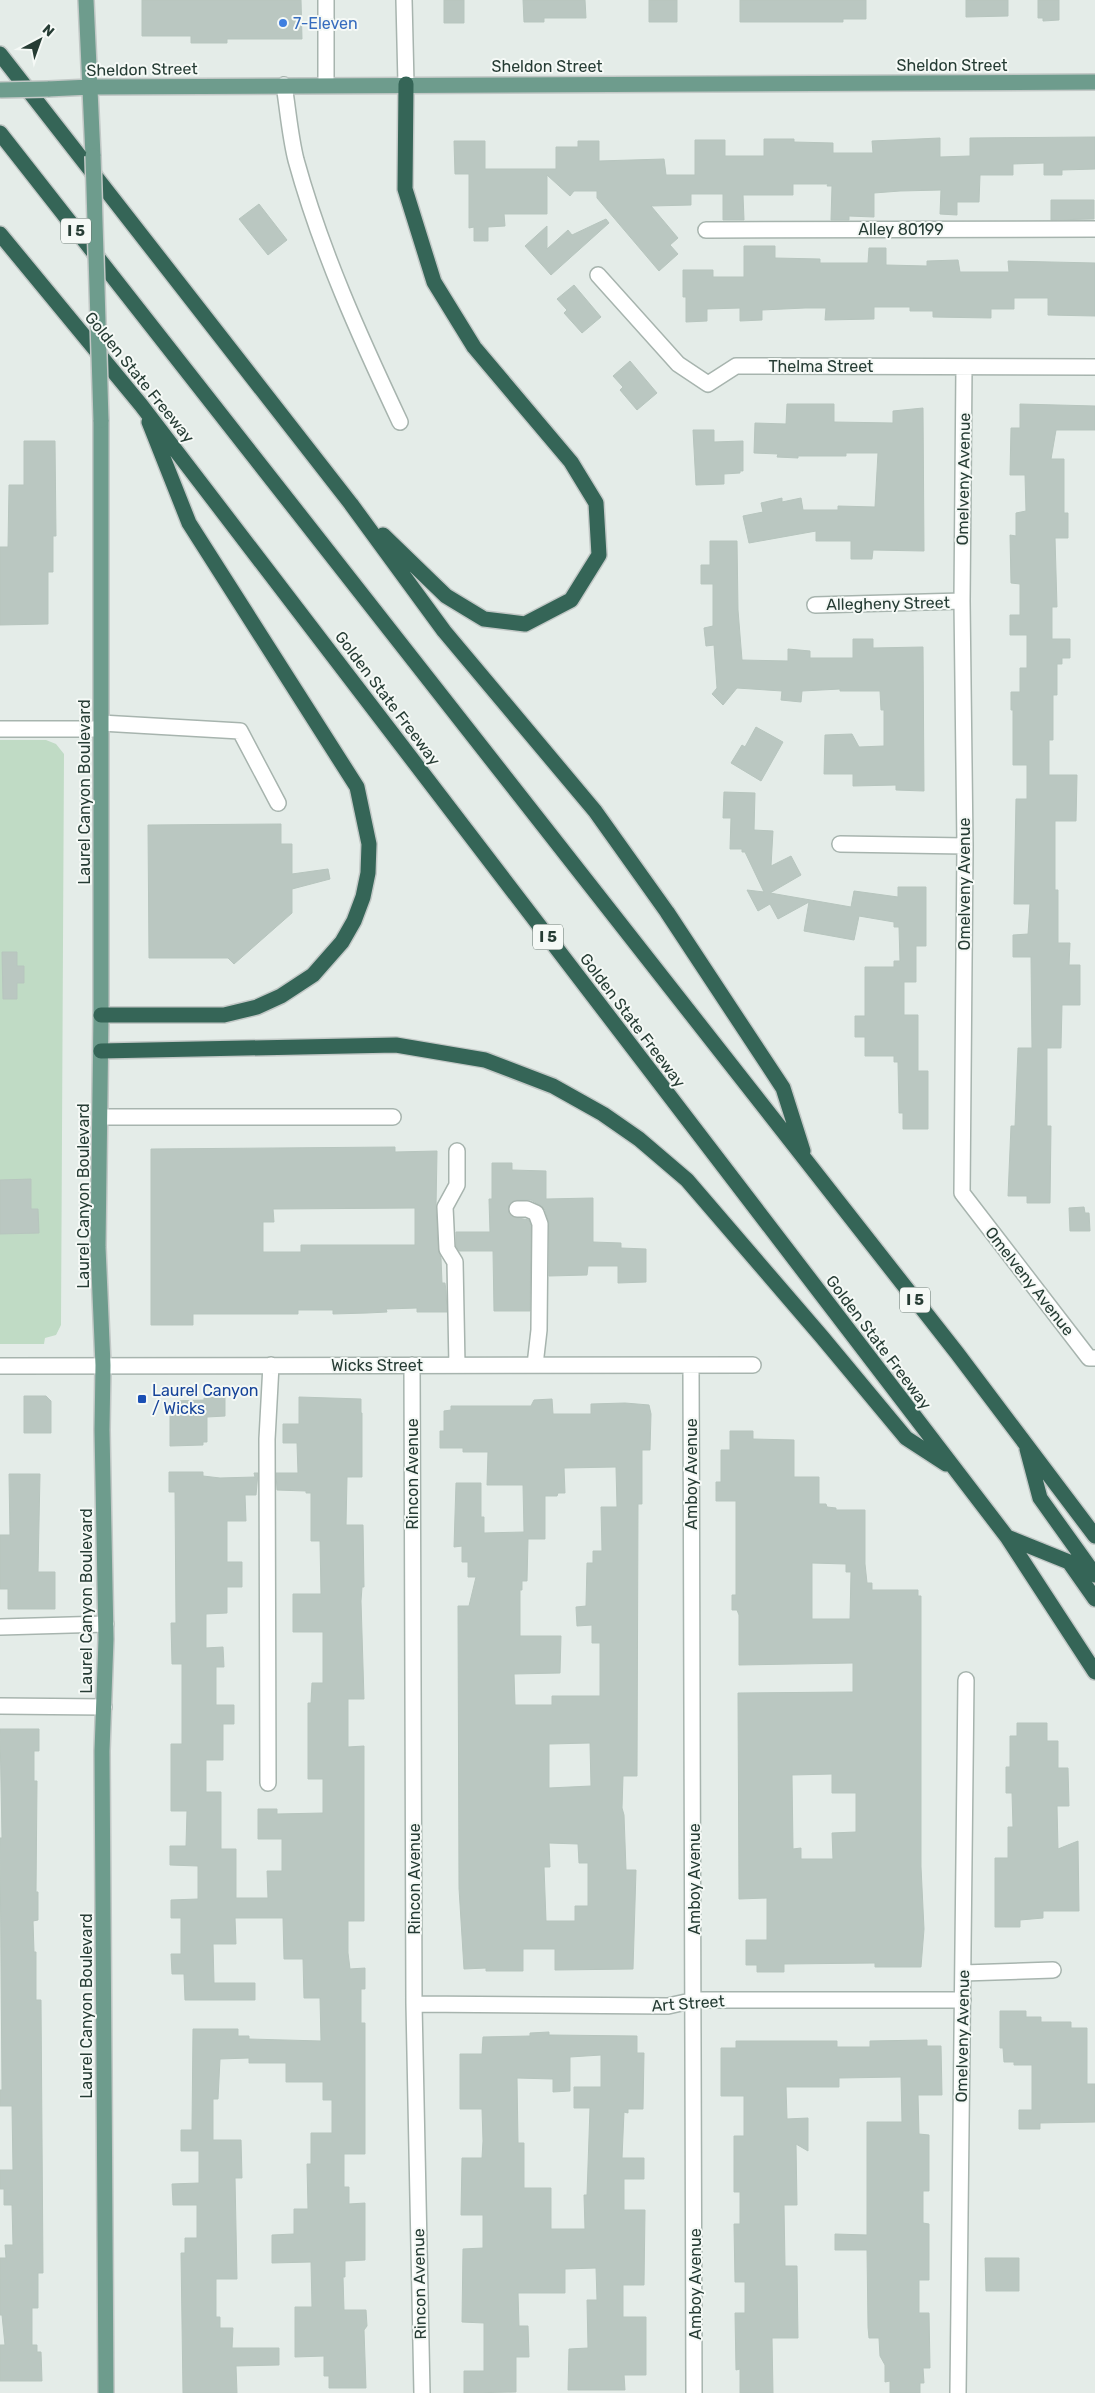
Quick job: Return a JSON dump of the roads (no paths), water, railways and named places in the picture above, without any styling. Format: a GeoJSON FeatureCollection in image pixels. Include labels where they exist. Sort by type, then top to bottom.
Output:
{"type":"FeatureCollection","features":[{"type":"Feature","properties":{"kind":"highway"},"geometry":{"type":"LineString","coordinates":[[0,54],[351,504],[444,630],[595,811],[667,912],[783,1088],[806,1160]]}},
{"type":"Feature","properties":{"kind":"highway"},"geometry":{"type":"LineString","coordinates":[[351,504],[446,596],[484,619],[525,624],[571,600],[599,555],[596,503],[571,462],[474,347],[434,282],[405,189],[406,84]]}},
{"type":"Feature","properties":{"kind":"highway","name":"I 5"},"geometry":{"type":"LineString","coordinates":[[0,133],[1025,1440],[1095,1536]]}},
{"type":"Feature","properties":{"kind":"highway","name":"Golden State Freeway"},"geometry":{"type":"LineString","coordinates":[[0,234],[142,405],[1007,1537],[1095,1672]]}},
{"type":"Feature","properties":{"kind":"highway"},"geometry":{"type":"LineString","coordinates":[[101,1015],[224,1015],[257,1007],[281,996],[313,974],[342,942],[354,921],[363,897],[368,874],[370,844],[356,787],[189,523],[142,405]]}},
{"type":"Feature","properties":{"kind":"highway"},"geometry":{"type":"LineString","coordinates":[[101,1051],[396,1045],[485,1060],[553,1086],[603,1114],[639,1139],[687,1180],[822,1336],[906,1438],[955,1470]]}},
{"type":"Feature","properties":{"kind":"highway"},"geometry":{"type":"LineString","coordinates":[[1025,1440],[1040,1498],[1095,1575]]}},
{"type":"Feature","properties":{"kind":"highway"},"geometry":{"type":"LineString","coordinates":[[1007,1537],[1069,1562],[1095,1599]]}},
{"type":"Feature","properties":{"kind":"main road","name":"Laurel Canyon Boulevard"},"geometry":{"type":"LineString","coordinates":[[86,0],[101,420],[101,1051],[98,1247],[103,1365],[102,1430],[106,1624],[102,1750],[106,2393]]}},
{"type":"Feature","properties":{"kind":"main road","name":"Sheldon Street"},"geometry":{"type":"LineString","coordinates":[[0,90],[90,87],[406,84],[1095,82]]}},
{"type":"Feature","properties":{"kind":"street"},"geometry":{"type":"LineString","coordinates":[[326,0],[326,85]]}},
{"type":"Feature","properties":{"kind":"street"},"geometry":{"type":"LineString","coordinates":[[404,0],[406,84]]}},
{"type":"Feature","properties":{"kind":"street"},"geometry":{"type":"LineString","coordinates":[[284,85],[296,159],[331,266],[353,321],[400,422]]}},
{"type":"Feature","properties":{"kind":"street","name":"Alley 80199"},"geometry":{"type":"LineString","coordinates":[[706,230],[1095,229]]}},
{"type":"Feature","properties":{"kind":"street","name":"Thelma Street"},"geometry":{"type":"LineString","coordinates":[[598,275],[678,364],[708,384],[736,366],[1095,367]]}},
{"type":"Feature","properties":{"kind":"street","name":"Omelveny Avenue"},"geometry":{"type":"LineString","coordinates":[[964,367],[962,1193],[1092,1358]]}},
{"type":"Feature","properties":{"kind":"street","name":"Allegheny Street"},"geometry":{"type":"LineString","coordinates":[[815,605],[962,601]]}},
{"type":"Feature","properties":{"kind":"street"},"geometry":{"type":"LineString","coordinates":[[0,729],[101,726],[240,731],[278,803]]}},
{"type":"Feature","properties":{"kind":"street"},"geometry":{"type":"LineString","coordinates":[[840,844],[964,846]]}},
{"type":"Feature","properties":{"kind":"street"},"geometry":{"type":"LineString","coordinates":[[100,1117],[393,1117]]}},
{"type":"Feature","properties":{"kind":"street"},"geometry":{"type":"LineString","coordinates":[[457,1151],[457,1185],[445,1208],[445,1238],[447,1248],[455,1262],[457,1365]]}},
{"type":"Feature","properties":{"kind":"street"},"geometry":{"type":"LineString","coordinates":[[516,1209],[527,1209],[536,1213],[540,1224],[539,1330],[535,1366]]}},
{"type":"Feature","properties":{"kind":"street"},"geometry":{"type":"LineString","coordinates":[[268,1783],[268,1439],[271,1365]]}},
{"type":"Feature","properties":{"kind":"street","name":"Rincon Avenue"},"geometry":{"type":"LineString","coordinates":[[412,1365],[414,2004],[422,2393]]}},
{"type":"Feature","properties":{"kind":"street","name":"Wicks Street"},"geometry":{"type":"LineString","coordinates":[[0,1366],[753,1365]]}},
{"type":"Feature","properties":{"kind":"street","name":"Amboy Avenue"},"geometry":{"type":"LineString","coordinates":[[692,1366],[691,1696],[694,1759],[695,2000],[694,2393]]}},
{"type":"Feature","properties":{"kind":"street"},"geometry":{"type":"LineString","coordinates":[[0,1627],[106,1624]]}},
{"type":"Feature","properties":{"kind":"street","name":"Omelveny Avenue"},"geometry":{"type":"LineString","coordinates":[[958,2393],[966,1680]]}},
{"type":"Feature","properties":{"kind":"street"},"geometry":{"type":"LineString","coordinates":[[0,1706],[104,1707]]}},
{"type":"Feature","properties":{"kind":"street"},"geometry":{"type":"LineString","coordinates":[[963,1973],[1053,1970]]}},
{"type":"Feature","properties":{"kind":"street","name":"Art Street"},"geometry":{"type":"LineString","coordinates":[[414,2004],[668,2006],[695,2000],[963,2000]]}},
{"type":"Feature","properties":{"kind":"place","name":"7-Eleven"},"geometry":{"type":"Point","coordinates":[283,23]}},
{"type":"Feature","properties":{"kind":"place","name":"Laurel Canyon / Wicks"},"geometry":{"type":"Point","coordinates":[142,1399]}}]}
